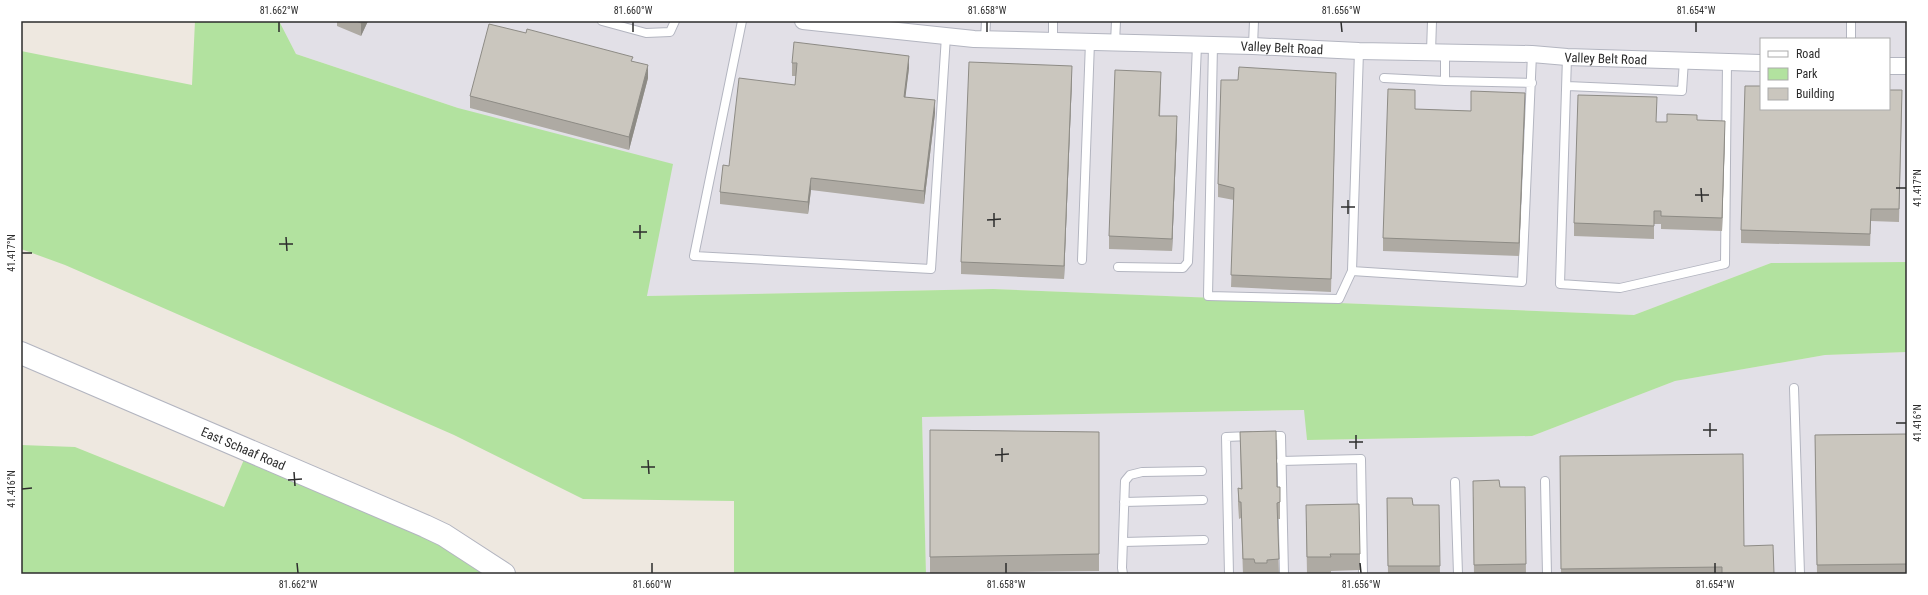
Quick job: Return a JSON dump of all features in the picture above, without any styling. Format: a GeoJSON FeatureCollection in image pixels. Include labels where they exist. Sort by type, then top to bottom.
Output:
{"type":"FeatureCollection","features":[{"type":"Feature","properties":{"kind":"street","name":"Valley Belt Road"},"geometry":{"type":"LineString","coordinates":[[808,21],[892,26],[946,36],[985,39],[1532,54],[1567,57],[1760,63]]}},
{"type":"Feature","properties":{"kind":"street"},"geometry":{"type":"LineString","coordinates":[[1890,66],[1907,66]]}},
{"type":"Feature","properties":{"kind":"street","name":"East Schaaf Road"},"geometry":{"type":"LineString","coordinates":[[21,353],[425,526],[504,574]]}},
{"type":"Feature","properties":{"kind":"lane"},"geometry":{"type":"LineString","coordinates":[[602,21],[646,33],[670,32],[675,21]]}},
{"type":"Feature","properties":{"kind":"lane"},"geometry":{"type":"LineString","coordinates":[[742,21],[694,256],[931,269],[946,36]]}},
{"type":"Feature","properties":{"kind":"lane"},"geometry":{"type":"LineString","coordinates":[[985,39],[986,21]]}},
{"type":"Feature","properties":{"kind":"lane"},"geometry":{"type":"LineString","coordinates":[[1053,41],[1054,21]]}},
{"type":"Feature","properties":{"kind":"lane"},"geometry":{"type":"LineString","coordinates":[[1115,43],[1116,21]]}},
{"type":"Feature","properties":{"kind":"lane"},"geometry":{"type":"LineString","coordinates":[[1253,46],[1254,21]]}},
{"type":"Feature","properties":{"kind":"lane"},"geometry":{"type":"LineString","coordinates":[[1432,21],[1445,81]]}},
{"type":"Feature","properties":{"kind":"lane"},"geometry":{"type":"LineString","coordinates":[[1851,21],[1851,38]]}},
{"type":"Feature","properties":{"kind":"lane"},"geometry":{"type":"LineString","coordinates":[[1082,260],[1090,42]]}},
{"type":"Feature","properties":{"kind":"lane"},"geometry":{"type":"LineString","coordinates":[[1118,267],[1183,268],[1188,262],[1205,45]]}},
{"type":"Feature","properties":{"kind":"lane"},"geometry":{"type":"LineString","coordinates":[[1205,45],[1208,296],[1339,299],[1352,271],[1359,50]]}},
{"type":"Feature","properties":{"kind":"lane"},"geometry":{"type":"LineString","coordinates":[[1352,271],[1522,282],[1532,83],[1532,54]]}},
{"type":"Feature","properties":{"kind":"lane"},"geometry":{"type":"LineString","coordinates":[[1567,57],[1560,284],[1620,288],[1725,264],[1727,62]]}},
{"type":"Feature","properties":{"kind":"lane"},"geometry":{"type":"LineString","coordinates":[[1567,86],[1682,91],[1684,60]]}},
{"type":"Feature","properties":{"kind":"lane"},"geometry":{"type":"LineString","coordinates":[[1384,78],[1532,83]]}},
{"type":"Feature","properties":{"kind":"lane"},"geometry":{"type":"LineString","coordinates":[[1794,388],[1800,574]]}},
{"type":"Feature","properties":{"kind":"lane"},"geometry":{"type":"LineString","coordinates":[[1229,574],[1226,437],[1281,436],[1284,574]]}},
{"type":"Feature","properties":{"kind":"lane"},"geometry":{"type":"LineString","coordinates":[[1281,461],[1361,459],[1363,574]]}},
{"type":"Feature","properties":{"kind":"lane"},"geometry":{"type":"LineString","coordinates":[[1123,574],[1125,481],[1130,475],[1142,472],[1202,471]]}},
{"type":"Feature","properties":{"kind":"lane"},"geometry":{"type":"LineString","coordinates":[[1454,482],[1458,574]]}},
{"type":"Feature","properties":{"kind":"lane"},"geometry":{"type":"LineString","coordinates":[[1545,482],[1547,574]]}},
{"type":"Feature","properties":{"kind":"lane"},"geometry":{"type":"LineString","coordinates":[[1124,502],[1203,500]]}},
{"type":"Feature","properties":{"kind":"lane"},"geometry":{"type":"LineString","coordinates":[[1123,542],[1204,540]]}},
{"type":"Feature","properties":{"kind":"shaded area"},"geometry":{"type":"Polygon","coordinates":[[[278,21],[1907,21],[1907,262],[1771,263],[1634,315],[993,289],[647,296],[458,108],[296,54],[278,21]]]}},
{"type":"Feature","properties":{"kind":"shaded area"},"geometry":{"type":"Polygon","coordinates":[[[1907,352],[1907,574],[926,574],[922,417],[1305,410],[1307,440],[1532,436],[1675,381],[1825,355],[1907,352]]]}},
{"type":"Feature","properties":{"kind":"green space"},"geometry":{"type":"Polygon","coordinates":[[[195,21],[279,21],[296,54],[458,108],[673,164],[647,296],[993,289],[1634,315],[1771,263],[1907,262],[1907,352],[1825,355],[1675,381],[1532,436],[1307,440],[1304,410],[922,417],[926,574],[734,574],[734,501],[583,499],[454,435],[65,265],[21,249],[21,51],[192,85],[195,21]]]}},
{"type":"Feature","properties":{"kind":"green space"},"geometry":{"type":"Polygon","coordinates":[[[21,445],[75,447],[224,507],[248,450],[504,574],[21,574],[21,445]]]}},
{"type":"Feature","properties":{"kind":"building"},"geometry":{"type":"Polygon","coordinates":[[[489,24],[526,33],[527,29],[633,57],[631,61],[648,65],[629,137],[470,96],[489,24]]]}},
{"type":"Feature","properties":{"kind":"building"},"geometry":{"type":"Polygon","coordinates":[[[794,42],[909,56],[904,97],[935,100],[924,191],[811,178],[808,202],[720,192],[723,165],[729,166],[739,78],[795,85],[797,63],[792,63],[794,42]]]}},
{"type":"Feature","properties":{"kind":"building"},"geometry":{"type":"Polygon","coordinates":[[[969,62],[1072,66],[1064,266],[961,262],[969,62]]]}},
{"type":"Feature","properties":{"kind":"building"},"geometry":{"type":"Polygon","coordinates":[[[1239,67],[1336,73],[1331,279],[1231,275],[1234,188],[1218,184],[1221,80],[1238,80],[1239,67]]]}},
{"type":"Feature","properties":{"kind":"building"},"geometry":{"type":"Polygon","coordinates":[[[1115,70],[1161,72],[1159,116],[1177,116],[1172,239],[1109,236],[1115,70]]]}},
{"type":"Feature","properties":{"kind":"building"},"geometry":{"type":"Polygon","coordinates":[[[1745,86],[1760,86],[1760,110],[1890,110],[1890,90],[1902,90],[1899,209],[1871,209],[1870,234],[1741,230],[1745,86]]]}},
{"type":"Feature","properties":{"kind":"building"},"geometry":{"type":"Polygon","coordinates":[[[1388,89],[1415,90],[1415,109],[1471,111],[1471,91],[1525,93],[1519,243],[1383,238],[1388,89]]]}},
{"type":"Feature","properties":{"kind":"building"},"geometry":{"type":"Polygon","coordinates":[[[1578,95],[1657,97],[1656,122],[1667,122],[1667,114],[1697,115],[1697,120],[1725,121],[1722,218],[1661,216],[1661,211],[1654,211],[1654,226],[1574,223],[1578,95]]]}},
{"type":"Feature","properties":{"kind":"building"},"geometry":{"type":"Polygon","coordinates":[[[930,430],[1099,432],[1099,554],[930,557],[930,430]]]}},
{"type":"Feature","properties":{"kind":"building"},"geometry":{"type":"Polygon","coordinates":[[[1276,431],[1277,487],[1280,487],[1280,502],[1277,503],[1279,559],[1267,560],[1267,563],[1255,563],[1254,559],[1243,559],[1241,502],[1239,502],[1238,488],[1242,489],[1240,432],[1276,431]]]}},
{"type":"Feature","properties":{"kind":"building"},"geometry":{"type":"Polygon","coordinates":[[[1907,434],[1907,564],[1817,565],[1815,435],[1907,434]]]}},
{"type":"Feature","properties":{"kind":"building"},"geometry":{"type":"Polygon","coordinates":[[[1743,454],[1744,546],[1773,545],[1774,574],[1722,574],[1722,567],[1561,569],[1560,456],[1743,454]]]}},
{"type":"Feature","properties":{"kind":"building"},"geometry":{"type":"Polygon","coordinates":[[[1499,480],[1500,487],[1525,487],[1526,564],[1474,565],[1473,481],[1499,480]]]}},
{"type":"Feature","properties":{"kind":"building"},"geometry":{"type":"Polygon","coordinates":[[[1387,498],[1412,498],[1413,505],[1439,505],[1440,566],[1388,566],[1387,498]]]}},
{"type":"Feature","properties":{"kind":"building"},"geometry":{"type":"Polygon","coordinates":[[[1359,504],[1360,554],[1330,554],[1331,557],[1307,557],[1306,505],[1359,504]]]}}]}
